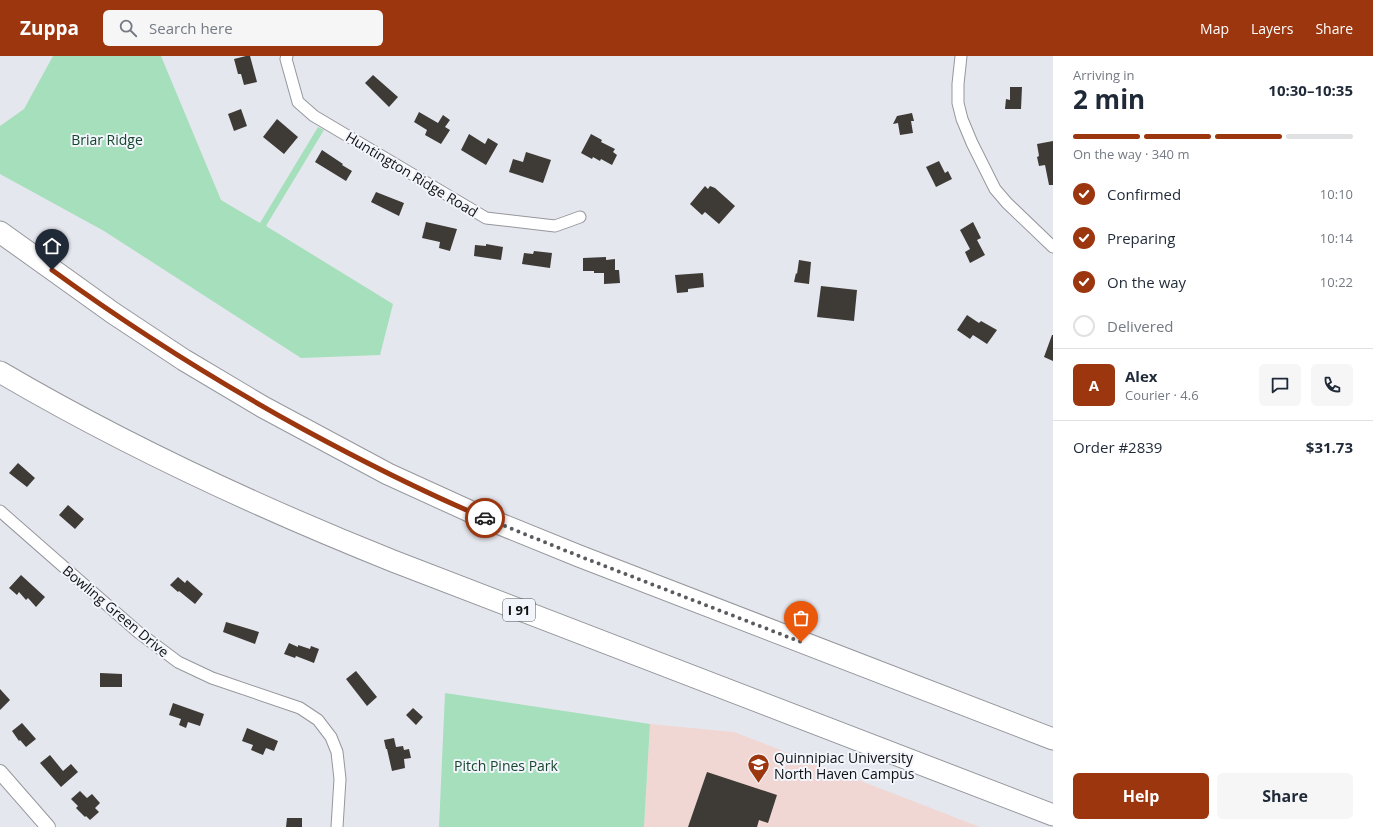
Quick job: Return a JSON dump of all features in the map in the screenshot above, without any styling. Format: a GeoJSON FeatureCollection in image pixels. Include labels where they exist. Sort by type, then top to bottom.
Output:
{"type":"FeatureCollection","features":[{"type":"Feature","properties":{"kind":"highway"},"geometry":{"type":"LineString","coordinates":[[0,232],[113,313],[184,360],[263,407],[388,474],[478,515],[564,551],[1053,739]]}},
{"type":"Feature","properties":{"kind":"highway","name":"I 91"},"geometry":{"type":"LineString","coordinates":[[0,372],[137,447],[223,489],[310,527],[401,564],[1053,815]]}},
{"type":"Feature","properties":{"kind":"street","name":"Huntington Ridge Road"},"geometry":{"type":"LineString","coordinates":[[287,56],[286,59],[298,102],[314,116],[486,218],[555,226],[580,217]]}},
{"type":"Feature","properties":{"kind":"street"},"geometry":{"type":"LineString","coordinates":[[961,56],[958,77],[958,103],[962,119],[972,143],[996,189],[1007,203],[1053,247]]}},
{"type":"Feature","properties":{"kind":"street","name":"Bowling Green Drive"},"geometry":{"type":"LineString","coordinates":[[0,510],[138,632],[178,662],[212,678],[300,708],[318,720],[331,737],[337,752],[340,779],[337,827]]}},
{"type":"Feature","properties":{"kind":"street"},"geometry":{"type":"LineString","coordinates":[[0,772],[48,827]]}},
{"type":"Feature","properties":{"kind":"shaded area","name":"Quinnipiac University North Haven Campus"},"geometry":{"type":"Polygon","coordinates":[[[650,724],[734,732],[980,827],[644,827],[650,724]]]}},
{"type":"Feature","properties":{"kind":"green space","name":"Briar Ridge"},"geometry":{"type":"Polygon","coordinates":[[[53,56],[161,56],[221,200],[260,223],[318,127],[324,130],[266,226],[393,304],[380,355],[301,358],[104,231],[0,174],[0,126],[24,109],[53,56]]]}},
{"type":"Feature","properties":{"kind":"green space","name":"Pitch Pines Park"},"geometry":{"type":"Polygon","coordinates":[[[445,693],[650,724],[644,827],[439,827],[445,693]]]}},
{"type":"Feature","properties":{"kind":"building"},"geometry":{"type":"Polygon","coordinates":[[[250,56],[257,82],[244,85],[241,74],[238,74],[234,59],[250,56]]]}},
{"type":"Feature","properties":{"kind":"building"},"geometry":{"type":"Polygon","coordinates":[[[373,75],[398,97],[389,107],[365,83],[373,75]]]}},
{"type":"Feature","properties":{"kind":"building"},"geometry":{"type":"Polygon","coordinates":[[[1010,87],[1022,87],[1021,109],[1005,109],[1006,99],[1010,100],[1010,87]]]}},
{"type":"Feature","properties":{"kind":"building"},"geometry":{"type":"Polygon","coordinates":[[[241,109],[247,126],[234,131],[228,114],[241,109]]]}},
{"type":"Feature","properties":{"kind":"building"},"geometry":{"type":"Polygon","coordinates":[[[419,112],[438,123],[443,115],[450,120],[445,127],[450,130],[441,144],[425,135],[427,130],[414,122],[419,112]]]}},
{"type":"Feature","properties":{"kind":"building"},"geometry":{"type":"Polygon","coordinates":[[[912,113],[914,121],[911,121],[913,133],[900,135],[898,123],[893,124],[897,116],[912,113]]]}},
{"type":"Feature","properties":{"kind":"building"},"geometry":{"type":"Polygon","coordinates":[[[277,119],[298,137],[284,154],[263,137],[277,119]]]}},
{"type":"Feature","properties":{"kind":"building"},"geometry":{"type":"Polygon","coordinates":[[[469,134],[485,144],[488,138],[498,144],[486,165],[461,150],[469,134]]]}},
{"type":"Feature","properties":{"kind":"building"},"geometry":{"type":"Polygon","coordinates":[[[591,134],[602,140],[601,142],[615,149],[613,152],[617,155],[612,165],[601,159],[600,161],[593,157],[592,159],[581,153],[591,134]]]}},
{"type":"Feature","properties":{"kind":"building"},"geometry":{"type":"Polygon","coordinates":[[[1053,141],[1053,185],[1049,185],[1045,165],[1039,166],[1037,144],[1053,141]]]}},
{"type":"Feature","properties":{"kind":"building"},"geometry":{"type":"Polygon","coordinates":[[[322,150],[352,171],[346,181],[315,162],[322,150]]]}},
{"type":"Feature","properties":{"kind":"building"},"geometry":{"type":"Polygon","coordinates":[[[526,152],[551,160],[543,183],[509,172],[513,159],[523,162],[526,152]]]}},
{"type":"Feature","properties":{"kind":"building"},"geometry":{"type":"Polygon","coordinates":[[[939,161],[945,173],[948,171],[952,179],[936,187],[926,167],[939,161]]]}},
{"type":"Feature","properties":{"kind":"building"},"geometry":{"type":"Polygon","coordinates":[[[705,186],[708,189],[710,186],[715,188],[735,206],[719,224],[705,212],[702,215],[690,204],[705,186]]]}},
{"type":"Feature","properties":{"kind":"building"},"geometry":{"type":"Polygon","coordinates":[[[376,192],[404,203],[399,216],[371,202],[376,192]]]}},
{"type":"Feature","properties":{"kind":"building"},"geometry":{"type":"Polygon","coordinates":[[[426,222],[457,229],[450,251],[439,248],[440,242],[422,238],[426,222]]]}},
{"type":"Feature","properties":{"kind":"building"},"geometry":{"type":"Polygon","coordinates":[[[973,222],[981,238],[977,240],[985,255],[970,263],[965,252],[970,249],[960,230],[973,222]]]}},
{"type":"Feature","properties":{"kind":"building"},"geometry":{"type":"Polygon","coordinates":[[[486,244],[503,247],[501,260],[474,256],[475,245],[486,246],[486,244]]]}},
{"type":"Feature","properties":{"kind":"building"},"geometry":{"type":"Polygon","coordinates":[[[534,251],[552,253],[550,268],[522,264],[524,253],[533,254],[534,251]]]}},
{"type":"Feature","properties":{"kind":"building"},"geometry":{"type":"Polygon","coordinates":[[[606,257],[606,260],[615,259],[615,270],[619,270],[620,283],[604,284],[604,273],[583,271],[583,258],[606,257]]]}},
{"type":"Feature","properties":{"kind":"building"},"geometry":{"type":"Polygon","coordinates":[[[799,260],[811,262],[809,284],[794,282],[799,260]]]}},
{"type":"Feature","properties":{"kind":"building"},"geometry":{"type":"Polygon","coordinates":[[[703,273],[704,287],[688,289],[688,292],[677,293],[675,275],[703,273]]]}},
{"type":"Feature","properties":{"kind":"building"},"geometry":{"type":"Polygon","coordinates":[[[821,286],[857,290],[854,321],[817,317],[821,286]]]}},
{"type":"Feature","properties":{"kind":"building"},"geometry":{"type":"Polygon","coordinates":[[[967,315],[979,323],[981,321],[997,330],[987,344],[973,335],[970,339],[957,330],[967,315]]]}},
{"type":"Feature","properties":{"kind":"building"},"geometry":{"type":"Polygon","coordinates":[[[1053,335],[1053,361],[1044,357],[1053,335]]]}},
{"type":"Feature","properties":{"kind":"building"},"geometry":{"type":"Polygon","coordinates":[[[18,463],[35,478],[27,487],[9,473],[18,463]]]}},
{"type":"Feature","properties":{"kind":"building"},"geometry":{"type":"Polygon","coordinates":[[[68,505],[84,519],[75,529],[59,515],[68,505]]]}},
{"type":"Feature","properties":{"kind":"building"},"geometry":{"type":"Polygon","coordinates":[[[21,575],[45,597],[36,607],[28,598],[26,600],[19,592],[17,595],[9,588],[21,575]]]}},
{"type":"Feature","properties":{"kind":"building"},"geometry":{"type":"Polygon","coordinates":[[[178,577],[185,583],[187,580],[203,594],[195,604],[170,585],[178,577]]]}},
{"type":"Feature","properties":{"kind":"building"},"geometry":{"type":"Polygon","coordinates":[[[226,622],[259,632],[255,644],[223,632],[226,622]]]}},
{"type":"Feature","properties":{"kind":"building"},"geometry":{"type":"Polygon","coordinates":[[[289,643],[298,647],[298,645],[310,649],[311,646],[319,649],[314,663],[296,656],[295,658],[284,654],[289,643]]]}},
{"type":"Feature","properties":{"kind":"building"},"geometry":{"type":"Polygon","coordinates":[[[356,671],[377,697],[367,706],[346,679],[356,671]]]}},
{"type":"Feature","properties":{"kind":"building"},"geometry":{"type":"Polygon","coordinates":[[[100,673],[122,674],[122,687],[100,687],[100,673]]]}},
{"type":"Feature","properties":{"kind":"building"},"geometry":{"type":"Polygon","coordinates":[[[0,689],[10,700],[0,710],[0,689]]]}},
{"type":"Feature","properties":{"kind":"building"},"geometry":{"type":"Polygon","coordinates":[[[173,703],[204,714],[200,726],[188,722],[186,728],[179,725],[181,719],[169,715],[173,703]]]}},
{"type":"Feature","properties":{"kind":"building"},"geometry":{"type":"Polygon","coordinates":[[[413,708],[423,717],[416,725],[406,715],[413,708]]]}},
{"type":"Feature","properties":{"kind":"building"},"geometry":{"type":"Polygon","coordinates":[[[22,723],[36,739],[26,747],[20,740],[19,741],[12,731],[22,723]]]}},
{"type":"Feature","properties":{"kind":"building"},"geometry":{"type":"Polygon","coordinates":[[[247,728],[278,741],[274,751],[266,748],[263,755],[251,750],[253,745],[242,741],[247,728]]]}},
{"type":"Feature","properties":{"kind":"building"},"geometry":{"type":"Polygon","coordinates":[[[394,738],[396,747],[403,746],[404,750],[409,749],[411,758],[404,759],[405,768],[392,771],[384,740],[394,738]]]}},
{"type":"Feature","properties":{"kind":"building"},"geometry":{"type":"Polygon","coordinates":[[[50,755],[63,771],[71,764],[78,772],[61,787],[40,763],[50,755]]]}},
{"type":"Feature","properties":{"kind":"building"},"geometry":{"type":"Polygon","coordinates":[[[707,772],[777,795],[768,823],[759,820],[757,827],[688,827],[707,772]]]}},
{"type":"Feature","properties":{"kind":"building"},"geometry":{"type":"Polygon","coordinates":[[[80,791],[87,798],[92,794],[100,803],[95,808],[99,812],[90,820],[76,808],[78,806],[71,799],[80,791]]]}},
{"type":"Feature","properties":{"kind":"building"},"geometry":{"type":"Polygon","coordinates":[[[287,818],[302,818],[302,827],[286,827],[287,818]]]}},
{"type":"Feature","properties":{"kind":"way so far"},"geometry":{"type":"LineString","coordinates":[[485,518],[801,642]]}},
{"type":"Feature","properties":{"kind":"place","name":"Quinnipiac University North Haven Campus"},"geometry":{"type":"Point","coordinates":[759,784]}},
{"type":"Feature","properties":{"kind":"route"},"geometry":{"type":"LineString","coordinates":[[52,270],[158,344],[252,401],[375,467],[485,518]]}}]}
